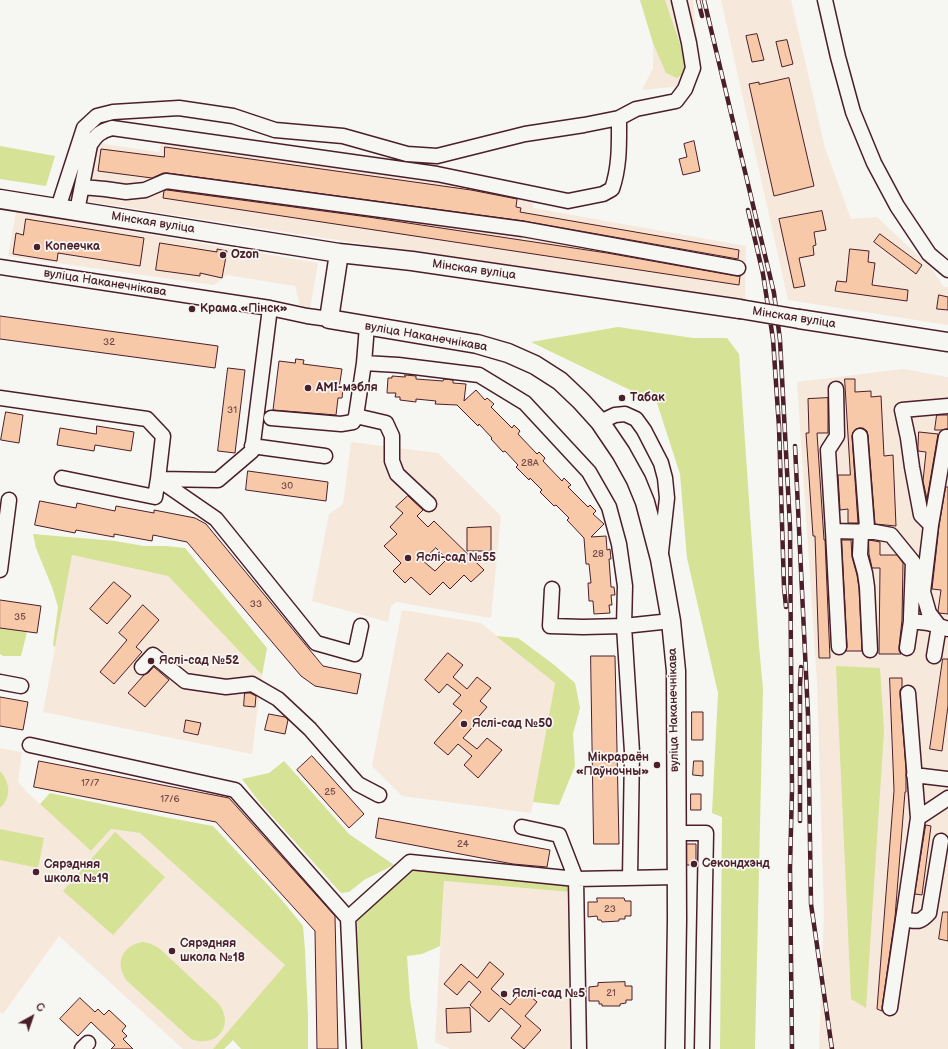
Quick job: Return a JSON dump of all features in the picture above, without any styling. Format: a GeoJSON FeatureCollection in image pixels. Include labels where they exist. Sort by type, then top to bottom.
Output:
{"type":"FeatureCollection","features":[{"type":"Feature","properties":{"kind":"main road","name":"Мінская вуліца"},"geometry":{"type":"LineString","coordinates":[[0,199],[339,253],[420,262],[740,309],[948,342]]}},
{"type":"Feature","properties":{"kind":"main road"},"geometry":{"type":"LineString","coordinates":[[328,319],[339,253]]}},
{"type":"Feature","properties":{"kind":"main road","name":"вуліца Наканечнікава"},"geometry":{"type":"LineString","coordinates":[[328,319],[477,344],[508,353],[535,365],[560,381],[600,422],[621,453],[636,480],[645,502],[660,559],[671,621],[676,670],[677,920],[675,1049]]}},
{"type":"Feature","properties":{"kind":"street"},"geometry":{"type":"LineString","coordinates":[[58,208],[84,128],[97,116],[113,112],[179,108],[233,116],[276,130],[343,136],[407,154],[437,156],[525,134],[619,118],[636,109],[676,102],[685,90],[693,68],[679,0]]}},
{"type":"Feature","properties":{"kind":"street"},"geometry":{"type":"LineString","coordinates":[[825,0],[853,112],[874,163],[898,206],[929,254],[948,270]]}},
{"type":"Feature","properties":{"kind":"street"},"geometry":{"type":"LineString","coordinates":[[78,211],[90,145],[95,136],[104,130],[112,128],[437,174],[568,201],[603,194],[612,189],[616,179],[619,157],[619,118]]}},
{"type":"Feature","properties":{"kind":"street"},"geometry":{"type":"LineString","coordinates":[[82,187],[126,192],[145,190],[166,181],[523,229],[738,268]]}},
{"type":"Feature","properties":{"kind":"street","name":"вуліца Наканечнікава"},"geometry":{"type":"LineString","coordinates":[[0,268],[270,308],[328,319]]}},
{"type":"Feature","properties":{"kind":"street"},"geometry":{"type":"LineString","coordinates":[[158,479],[218,480],[252,451],[270,308]]}},
{"type":"Feature","properties":{"kind":"street"},"geometry":{"type":"LineString","coordinates":[[271,418],[341,424],[353,422],[356,416],[364,363],[367,326]]}},
{"type":"Feature","properties":{"kind":"street"},"geometry":{"type":"LineString","coordinates":[[364,363],[398,365],[479,375],[525,403],[588,472],[609,507],[619,544],[625,586],[624,626],[632,752],[630,878]]}},
{"type":"Feature","properties":{"kind":"street"},"geometry":{"type":"LineString","coordinates":[[836,389],[837,436],[828,450],[839,647]]}},
{"type":"Feature","properties":{"kind":"street"},"geometry":{"type":"LineString","coordinates":[[0,398],[147,419],[163,436],[155,497],[62,478]]}},
{"type":"Feature","properties":{"kind":"street"},"geometry":{"type":"LineString","coordinates":[[931,525],[921,515],[902,410],[948,406]]}},
{"type":"Feature","properties":{"kind":"street"},"geometry":{"type":"LineString","coordinates":[[600,422],[620,414],[625,414],[636,419],[644,430],[661,463],[665,478],[667,498],[660,559]]}},
{"type":"Feature","properties":{"kind":"street"},"geometry":{"type":"LineString","coordinates":[[356,416],[386,423],[392,436],[392,461],[397,474],[429,504]]}},
{"type":"Feature","properties":{"kind":"street"},"geometry":{"type":"LineString","coordinates":[[860,436],[867,527],[861,532],[860,555],[867,587],[870,650]]}},
{"type":"Feature","properties":{"kind":"street"},"geometry":{"type":"LineString","coordinates":[[943,628],[929,613],[923,592],[931,525],[946,437],[948,438]]}},
{"type":"Feature","properties":{"kind":"street"},"geometry":{"type":"LineString","coordinates":[[252,446],[325,456]]}},
{"type":"Feature","properties":{"kind":"street"},"geometry":{"type":"LineString","coordinates":[[158,479],[216,519],[316,643],[355,654],[361,626]]}},
{"type":"Feature","properties":{"kind":"street"},"geometry":{"type":"LineString","coordinates":[[645,502],[657,502],[667,498]]}},
{"type":"Feature","properties":{"kind":"street"},"geometry":{"type":"LineString","coordinates":[[0,570],[9,500]]}},
{"type":"Feature","properties":{"kind":"street"},"geometry":{"type":"LineString","coordinates":[[833,531],[891,535],[913,562],[924,581]]}},
{"type":"Feature","properties":{"kind":"street"},"geometry":{"type":"LineString","coordinates":[[907,648],[911,621],[913,562]]}},
{"type":"Feature","properties":{"kind":"street"},"geometry":{"type":"LineString","coordinates":[[552,589],[550,626],[624,626],[671,621]]}},
{"type":"Feature","properties":{"kind":"street"},"geometry":{"type":"LineString","coordinates":[[911,621],[928,623],[943,628]]}},
{"type":"Feature","properties":{"kind":"street"},"geometry":{"type":"LineString","coordinates":[[934,656],[943,628]]}},
{"type":"Feature","properties":{"kind":"street"},"geometry":{"type":"LineString","coordinates":[[142,667],[153,655],[185,681],[226,687],[252,684],[278,699],[310,729],[358,784],[379,795]]}},
{"type":"Feature","properties":{"kind":"street"},"geometry":{"type":"LineString","coordinates":[[0,682],[21,686]]}},
{"type":"Feature","properties":{"kind":"street"},"geometry":{"type":"LineString","coordinates":[[890,1008],[918,818],[908,693]]}},
{"type":"Feature","properties":{"kind":"street"},"geometry":{"type":"LineString","coordinates":[[30,745],[236,790],[348,918],[354,1049]]}},
{"type":"Feature","properties":{"kind":"street"},"geometry":{"type":"LineString","coordinates":[[914,775],[948,779]]}},
{"type":"Feature","properties":{"kind":"street"},"geometry":{"type":"LineString","coordinates":[[918,818],[948,798]]}},
{"type":"Feature","properties":{"kind":"street"},"geometry":{"type":"LineString","coordinates":[[522,827],[559,835],[576,879],[579,1049]]}},
{"type":"Feature","properties":{"kind":"street"},"geometry":{"type":"LineString","coordinates":[[676,833],[706,833],[702,1049]]}},
{"type":"Feature","properties":{"kind":"street"},"geometry":{"type":"LineString","coordinates":[[903,919],[920,921],[923,920],[929,913],[941,841]]}},
{"type":"Feature","properties":{"kind":"street"},"geometry":{"type":"LineString","coordinates":[[348,918],[410,862],[576,879],[676,877]]}},
{"type":"Feature","properties":{"kind":"shaded area"},"geometry":{"type":"Polygon","coordinates":[[[640,0],[693,0],[700,74],[681,86],[642,90],[653,68],[653,43],[640,0]]]}},
{"type":"Feature","properties":{"kind":"shaded area"},"geometry":{"type":"Polygon","coordinates":[[[721,0],[791,0],[825,148],[851,219],[877,217],[931,268],[944,287],[948,287],[948,325],[788,300],[721,0]]]}},
{"type":"Feature","properties":{"kind":"shaded area"},"geometry":{"type":"Polygon","coordinates":[[[165,128],[533,186],[533,208],[746,246],[745,303],[85,201],[97,143],[159,152],[165,128]]]}},
{"type":"Feature","properties":{"kind":"shaded area"},"geometry":{"type":"Polygon","coordinates":[[[16,212],[318,263],[310,309],[300,305],[295,286],[227,275],[214,285],[8,256],[16,212]]]}},
{"type":"Feature","properties":{"kind":"shaded area"},"geometry":{"type":"Polygon","coordinates":[[[903,369],[948,377],[948,1049],[819,1049],[824,913],[817,683],[797,382],[903,369]]]}},
{"type":"Feature","properties":{"kind":"shaded area","name":"Яслі-сад №55"},"geometry":{"type":"Polygon","coordinates":[[[351,442],[438,453],[501,516],[491,618],[396,602],[391,606],[388,622],[312,601],[329,514],[343,504],[351,442]]]}},
{"type":"Feature","properties":{"kind":"shaded area","name":"Яслі-сад №52"},"geometry":{"type":"Polygon","coordinates":[[[72,555],[168,576],[262,675],[252,754],[43,712],[72,555]]]}},
{"type":"Feature","properties":{"kind":"shaded area","name":"Яслі-сад №50"},"geometry":{"type":"Polygon","coordinates":[[[402,610],[481,623],[555,683],[531,813],[402,796],[372,766],[402,610]]]}},
{"type":"Feature","properties":{"kind":"shaded area","name":"Сярэдняя школа №18"},"geometry":{"type":"Polygon","coordinates":[[[0,748],[22,752],[18,782],[30,795],[91,851],[111,829],[140,833],[285,965],[213,1049],[183,1049],[59,936],[3,1014],[0,1012],[0,748]]]}},
{"type":"Feature","properties":{"kind":"shaded area","name":"Яслі-сад №5"},"geometry":{"type":"Polygon","coordinates":[[[444,881],[570,892],[572,1049],[450,1049],[435,1042],[444,881]]]}},
{"type":"Feature","properties":{"kind":"green space"},"geometry":{"type":"Polygon","coordinates":[[[640,0],[665,0],[686,62],[685,72],[677,78],[666,73],[653,43],[640,0]]]}},
{"type":"Feature","properties":{"kind":"green space"},"geometry":{"type":"Polygon","coordinates":[[[0,146],[55,156],[46,186],[0,179],[0,146]]]}},
{"type":"Feature","properties":{"kind":"green space"},"geometry":{"type":"Polygon","coordinates":[[[618,327],[693,338],[727,338],[739,354],[763,689],[755,1049],[720,1049],[722,817],[712,813],[718,693],[687,558],[680,474],[657,403],[531,342],[618,327]]]}},
{"type":"Feature","properties":{"kind":"green space"},"geometry":{"type":"Polygon","coordinates":[[[33,534],[115,541],[144,546],[185,548],[267,648],[262,675],[168,576],[72,555],[55,647],[53,645],[58,607],[52,587],[36,548],[33,534]]]}},
{"type":"Feature","properties":{"kind":"green space"},"geometry":{"type":"Polygon","coordinates":[[[0,628],[27,632],[21,656],[3,656],[0,654],[0,628]]]}},
{"type":"Feature","properties":{"kind":"green space"},"geometry":{"type":"Polygon","coordinates":[[[496,636],[518,638],[553,664],[575,683],[580,708],[573,734],[575,766],[559,805],[533,802],[555,683],[496,636]]]}},
{"type":"Feature","properties":{"kind":"green space"},"geometry":{"type":"Polygon","coordinates":[[[836,666],[880,668],[884,731],[866,1008],[851,999],[836,666]]]}},
{"type":"Feature","properties":{"kind":"green space"},"geometry":{"type":"Polygon","coordinates":[[[284,761],[349,834],[394,865],[364,880],[349,892],[341,893],[261,804],[242,779],[269,773],[284,761]]]}},
{"type":"Feature","properties":{"kind":"green space"},"geometry":{"type":"Polygon","coordinates":[[[0,771],[8,785],[8,794],[4,804],[0,808],[0,771]]]}},
{"type":"Feature","properties":{"kind":"green space"},"geometry":{"type":"Polygon","coordinates":[[[50,793],[213,826],[281,899],[303,926],[308,1016],[308,1049],[241,1049],[233,1040],[224,1049],[213,1049],[285,965],[140,833],[111,829],[91,851],[40,804],[50,793]]]}},
{"type":"Feature","properties":{"kind":"green space"},"geometry":{"type":"Polygon","coordinates":[[[0,829],[44,838],[38,868],[0,860],[0,829]]]}},
{"type":"Feature","properties":{"kind":"green space"},"geometry":{"type":"Polygon","coordinates":[[[115,832],[165,877],[113,935],[63,891],[115,832]]]}},
{"type":"Feature","properties":{"kind":"green space"},"geometry":{"type":"Polygon","coordinates":[[[415,867],[572,883],[570,892],[444,881],[440,946],[422,954],[407,956],[410,999],[418,1049],[362,1049],[357,921],[415,867]]]}},
{"type":"Feature","properties":{"kind":"green space"},"geometry":{"type":"Polygon","coordinates":[[[143,942],[152,944],[160,949],[218,1003],[223,1011],[225,1019],[224,1027],[221,1033],[215,1038],[208,1041],[191,1039],[127,981],[121,968],[122,956],[130,947],[143,942]]]}},
{"type":"Feature","properties":{"kind":"building"},"geometry":{"type":"Polygon","coordinates":[[[757,34],[764,60],[752,62],[746,36],[757,34]]]}},
{"type":"Feature","properties":{"kind":"building"},"geometry":{"type":"Polygon","coordinates":[[[787,40],[793,64],[782,67],[776,42],[787,40]]]}},
{"type":"Feature","properties":{"kind":"building"},"geometry":{"type":"Polygon","coordinates":[[[789,78],[814,186],[774,196],[749,84],[759,82],[759,84],[789,78]]]}},
{"type":"Feature","properties":{"kind":"building"},"geometry":{"type":"Polygon","coordinates":[[[694,141],[700,171],[683,175],[679,159],[687,157],[684,144],[694,141]]]}},
{"type":"Feature","properties":{"kind":"building"},"geometry":{"type":"Polygon","coordinates":[[[165,147],[471,190],[517,199],[516,207],[521,208],[520,212],[739,250],[738,259],[524,221],[167,173],[163,173],[152,178],[98,171],[101,149],[164,157],[165,147]]]}},
{"type":"Feature","properties":{"kind":"building"},"geometry":{"type":"Polygon","coordinates":[[[167,190],[368,217],[607,253],[740,276],[739,285],[163,198],[164,191],[167,190]]]}},
{"type":"Feature","properties":{"kind":"building"},"geometry":{"type":"Polygon","coordinates":[[[822,211],[826,230],[814,232],[816,245],[813,246],[814,255],[799,258],[805,286],[794,288],[779,219],[822,211]]]}},
{"type":"Feature","properties":{"kind":"building"},"geometry":{"type":"Polygon","coordinates":[[[26,219],[144,238],[140,266],[58,253],[57,261],[13,254],[16,233],[23,235],[26,219]]]}},
{"type":"Feature","properties":{"kind":"building"},"geometry":{"type":"Polygon","coordinates":[[[880,234],[922,265],[916,274],[874,242],[880,234]]]}},
{"type":"Feature","properties":{"kind":"building"},"geometry":{"type":"Polygon","coordinates":[[[160,243],[217,252],[217,249],[227,251],[222,278],[200,273],[200,276],[156,270],[160,243]]]}},
{"type":"Feature","properties":{"kind":"building"},"geometry":{"type":"Polygon","coordinates":[[[850,249],[869,251],[868,262],[875,263],[872,285],[908,290],[907,301],[835,291],[837,281],[846,282],[850,249]]]}},
{"type":"Feature","properties":{"kind":"building"},"geometry":{"type":"Polygon","coordinates":[[[939,295],[948,297],[948,310],[937,309],[939,295]]]}},
{"type":"Feature","properties":{"kind":"building"},"geometry":{"type":"Polygon","coordinates":[[[0,316],[218,346],[215,368],[0,339],[0,316]]]}},
{"type":"Feature","properties":{"kind":"building","name":"AMI-мэбля"},"geometry":{"type":"Polygon","coordinates":[[[296,359],[304,360],[303,364],[342,369],[339,388],[343,388],[342,398],[338,398],[336,415],[273,410],[279,361],[295,363],[296,359]]]}},
{"type":"Feature","properties":{"kind":"building"},"geometry":{"type":"Polygon","coordinates":[[[228,368],[245,370],[235,453],[218,451],[228,368]]]}},
{"type":"Feature","properties":{"kind":"building"},"geometry":{"type":"Polygon","coordinates":[[[405,375],[416,376],[416,379],[443,381],[444,379],[453,380],[453,383],[466,384],[464,401],[476,390],[485,400],[487,398],[494,404],[491,407],[512,428],[514,425],[520,431],[518,434],[537,454],[539,452],[545,458],[543,461],[562,481],[564,478],[571,485],[568,487],[588,507],[590,505],[596,511],[593,514],[604,524],[591,537],[606,536],[607,550],[610,549],[611,559],[609,559],[611,587],[614,587],[615,595],[611,595],[612,605],[609,605],[610,613],[594,614],[593,601],[589,601],[588,583],[591,583],[589,564],[586,564],[584,538],[567,520],[569,518],[540,492],[542,490],[516,467],[518,465],[505,451],[503,452],[479,424],[478,426],[457,405],[435,404],[436,401],[416,399],[416,402],[400,400],[400,397],[395,397],[396,393],[387,393],[388,378],[392,378],[392,376],[405,377],[405,375]]]}},
{"type":"Feature","properties":{"kind":"building"},"geometry":{"type":"Polygon","coordinates":[[[845,379],[855,379],[855,392],[871,391],[871,397],[881,396],[884,456],[893,455],[896,526],[875,524],[868,435],[867,431],[863,428],[856,429],[852,436],[858,523],[848,523],[848,509],[840,510],[838,475],[850,475],[845,379]]]}},
{"type":"Feature","properties":{"kind":"building"},"geometry":{"type":"Polygon","coordinates":[[[828,398],[828,433],[817,433],[825,540],[830,658],[819,658],[815,536],[813,536],[806,433],[809,433],[808,399],[828,398]]]}},
{"type":"Feature","properties":{"kind":"building"},"geometry":{"type":"Polygon","coordinates":[[[6,412],[23,415],[19,443],[1,440],[6,412]]]}},
{"type":"Feature","properties":{"kind":"building"},"geometry":{"type":"Polygon","coordinates":[[[937,415],[948,415],[948,429],[935,430],[937,415]]]}},
{"type":"Feature","properties":{"kind":"building"},"geometry":{"type":"Polygon","coordinates":[[[97,426],[134,432],[131,451],[95,445],[94,451],[57,445],[60,428],[96,434],[97,426]]]}},
{"type":"Feature","properties":{"kind":"building"},"geometry":{"type":"Polygon","coordinates":[[[919,432],[938,434],[927,499],[923,481],[926,452],[918,451],[919,432]]]}},
{"type":"Feature","properties":{"kind":"building"},"geometry":{"type":"Polygon","coordinates":[[[248,471],[328,482],[326,501],[246,490],[248,471]]]}},
{"type":"Feature","properties":{"kind":"building"},"geometry":{"type":"Polygon","coordinates":[[[946,487],[948,487],[948,614],[939,613],[938,611],[941,590],[932,589],[939,526],[946,487]]]}},
{"type":"Feature","properties":{"kind":"building"},"geometry":{"type":"Polygon","coordinates":[[[408,496],[423,510],[417,516],[428,527],[434,521],[484,570],[471,582],[464,575],[450,589],[443,582],[430,595],[411,577],[405,583],[393,571],[401,563],[384,546],[397,534],[390,527],[403,513],[396,507],[408,496]],[[436,548],[423,561],[435,571],[447,559],[436,548]]]}},
{"type":"Feature","properties":{"kind":"building"},"geometry":{"type":"Polygon","coordinates":[[[40,501],[76,508],[77,503],[115,511],[116,506],[154,513],[154,510],[195,518],[206,524],[323,666],[361,674],[357,694],[315,686],[301,676],[187,542],[153,535],[152,541],[114,534],[114,537],[76,530],[75,533],[35,525],[40,501]]]}},
{"type":"Feature","properties":{"kind":"building"},"geometry":{"type":"Polygon","coordinates":[[[491,527],[491,551],[467,551],[467,528],[491,527]]]}},
{"type":"Feature","properties":{"kind":"building"},"geometry":{"type":"Polygon","coordinates":[[[842,540],[851,540],[852,557],[859,588],[862,651],[846,651],[842,540]]]}},
{"type":"Feature","properties":{"kind":"building"},"geometry":{"type":"Polygon","coordinates":[[[869,540],[880,542],[880,555],[897,555],[903,563],[902,620],[899,647],[901,654],[879,654],[880,568],[872,568],[869,554],[869,540]]]}},
{"type":"Feature","properties":{"kind":"building"},"geometry":{"type":"Polygon","coordinates":[[[114,582],[131,596],[107,624],[90,609],[114,582]]]}},
{"type":"Feature","properties":{"kind":"building"},"geometry":{"type":"Polygon","coordinates":[[[0,600],[41,606],[37,633],[0,628],[0,600]]]}},
{"type":"Feature","properties":{"kind":"building"},"geometry":{"type":"Polygon","coordinates":[[[143,605],[159,620],[136,647],[142,652],[114,684],[100,672],[127,640],[119,633],[143,605]]]}},
{"type":"Feature","properties":{"kind":"building"},"geometry":{"type":"Polygon","coordinates":[[[448,653],[463,665],[453,677],[467,689],[477,677],[491,688],[480,701],[487,707],[463,738],[477,749],[487,738],[502,750],[478,778],[464,765],[472,756],[458,744],[448,755],[434,743],[462,711],[453,704],[461,695],[447,684],[439,693],[425,680],[448,653]]]}},
{"type":"Feature","properties":{"kind":"building"},"geometry":{"type":"Polygon","coordinates":[[[591,656],[615,656],[619,844],[594,844],[591,656]]]}},
{"type":"Feature","properties":{"kind":"building"},"geometry":{"type":"Polygon","coordinates":[[[943,659],[948,659],[948,706],[942,751],[930,749],[943,659]]]}},
{"type":"Feature","properties":{"kind":"building"},"geometry":{"type":"Polygon","coordinates":[[[154,667],[169,680],[145,707],[128,693],[144,675],[154,667]]]}},
{"type":"Feature","properties":{"kind":"building"},"geometry":{"type":"Polygon","coordinates":[[[890,678],[902,678],[900,694],[906,769],[906,792],[895,917],[882,1011],[877,1009],[894,791],[890,678]]]}},
{"type":"Feature","properties":{"kind":"building"},"geometry":{"type":"Polygon","coordinates":[[[245,693],[250,693],[256,696],[255,707],[244,706],[245,693]]]}},
{"type":"Feature","properties":{"kind":"building"},"geometry":{"type":"Polygon","coordinates":[[[0,697],[28,702],[23,730],[0,726],[0,697]]]}},
{"type":"Feature","properties":{"kind":"building"},"geometry":{"type":"Polygon","coordinates":[[[692,712],[703,712],[703,740],[692,740],[692,712]]]}},
{"type":"Feature","properties":{"kind":"building"},"geometry":{"type":"Polygon","coordinates":[[[269,714],[285,717],[288,720],[285,734],[265,730],[269,714]]]}},
{"type":"Feature","properties":{"kind":"building"},"geometry":{"type":"Polygon","coordinates":[[[186,720],[201,723],[198,735],[184,732],[186,720]]]}},
{"type":"Feature","properties":{"kind":"building"},"geometry":{"type":"Polygon","coordinates":[[[312,756],[364,814],[349,828],[297,770],[312,756]]]}},
{"type":"Feature","properties":{"kind":"building"},"geometry":{"type":"Polygon","coordinates":[[[39,761],[229,798],[335,916],[338,1049],[317,1049],[315,931],[216,822],[34,787],[39,761]]]}},
{"type":"Feature","properties":{"kind":"building"},"geometry":{"type":"Polygon","coordinates":[[[694,761],[703,761],[703,776],[693,775],[694,761]]]}},
{"type":"Feature","properties":{"kind":"building"},"geometry":{"type":"Polygon","coordinates":[[[691,794],[701,794],[701,810],[691,810],[691,794]]]}},
{"type":"Feature","properties":{"kind":"building"},"geometry":{"type":"Polygon","coordinates":[[[379,818],[550,850],[547,867],[513,864],[376,838],[379,818]]]}},
{"type":"Feature","properties":{"kind":"building"},"geometry":{"type":"Polygon","coordinates":[[[926,825],[931,826],[922,895],[915,894],[926,825]]]}},
{"type":"Feature","properties":{"kind":"building"},"geometry":{"type":"Polygon","coordinates":[[[687,844],[696,844],[696,865],[687,865],[687,844]]]}},
{"type":"Feature","properties":{"kind":"building"},"geometry":{"type":"Polygon","coordinates":[[[597,898],[624,898],[625,901],[631,901],[631,916],[625,916],[625,919],[619,919],[619,921],[602,922],[601,920],[598,920],[597,916],[588,917],[588,902],[597,902],[597,898]]]}},
{"type":"Feature","properties":{"kind":"building"},"geometry":{"type":"Polygon","coordinates":[[[943,912],[948,912],[948,941],[939,939],[943,912]]]}},
{"type":"Feature","properties":{"kind":"building","name":"Яслі-сад №5"},"geometry":{"type":"Polygon","coordinates":[[[490,962],[504,974],[491,989],[510,1005],[523,990],[537,1002],[525,1016],[541,1030],[524,1049],[511,1038],[521,1026],[501,1008],[489,1022],[470,1005],[481,992],[469,981],[457,995],[444,984],[461,964],[477,978],[490,962]]]}},
{"type":"Feature","properties":{"kind":"building"},"geometry":{"type":"Polygon","coordinates":[[[625,982],[625,986],[632,986],[632,1000],[626,1000],[626,1003],[620,1004],[620,1006],[602,1006],[602,1004],[599,1004],[599,1001],[589,1001],[589,987],[598,986],[598,983],[625,982]]]}},
{"type":"Feature","properties":{"kind":"building"},"geometry":{"type":"Polygon","coordinates":[[[80,998],[95,1012],[98,1009],[104,1015],[109,1010],[126,1026],[122,1031],[127,1036],[123,1039],[133,1049],[111,1049],[115,1045],[91,1022],[78,1036],[60,1019],[80,998]]]}},
{"type":"Feature","properties":{"kind":"building"},"geometry":{"type":"Polygon","coordinates":[[[470,1008],[471,1032],[447,1033],[446,1009],[470,1008]]]}},
{"type":"Feature","properties":{"kind":"railway"},"geometry":{"type":"LineString","coordinates":[[698,0],[702,16]]}},
{"type":"Feature","properties":{"kind":"railway"},"geometry":{"type":"LineString","coordinates":[[704,0],[774,293],[780,340],[790,527],[792,790],[790,868],[792,1049]]}},
{"type":"Feature","properties":{"kind":"railway"},"geometry":{"type":"LineString","coordinates":[[748,210],[763,274],[773,339],[779,427],[784,587],[786,607]]}},
{"type":"Feature","properties":{"kind":"railway"},"geometry":{"type":"LineString","coordinates":[[795,446],[808,715],[811,904],[832,1049]]}},
{"type":"Feature","properties":{"kind":"railway"},"geometry":{"type":"LineString","coordinates":[[800,821],[801,667]]}},
{"type":"Feature","properties":{"kind":"place","name":"Копеечка"},"geometry":{"type":"Point","coordinates":[37,247]}},
{"type":"Feature","properties":{"kind":"place","name":"Ozon"},"geometry":{"type":"Point","coordinates":[223,255]}},
{"type":"Feature","properties":{"kind":"place","name":"Крама «Пінск»"},"geometry":{"type":"Point","coordinates":[192,309]}},
{"type":"Feature","properties":{"kind":"place","name":"AMI-мэбля"},"geometry":{"type":"Point","coordinates":[308,388]}},
{"type":"Feature","properties":{"kind":"place","name":"Табак"},"geometry":{"type":"Point","coordinates":[622,398]}},
{"type":"Feature","properties":{"kind":"place","name":"Яслі-сад №55"},"geometry":{"type":"Point","coordinates":[408,558]}},
{"type":"Feature","properties":{"kind":"place","name":"Яслі-сад №52"},"geometry":{"type":"Point","coordinates":[151,661]}},
{"type":"Feature","properties":{"kind":"place","name":"Яслі-сад №50"},"geometry":{"type":"Point","coordinates":[464,724]}},
{"type":"Feature","properties":{"kind":"place","name":"Мікрараён «Паўночны»"},"geometry":{"type":"Point","coordinates":[657,765]}},
{"type":"Feature","properties":{"kind":"place","name":"Секондхэнд"},"geometry":{"type":"Point","coordinates":[694,864]}},
{"type":"Feature","properties":{"kind":"place","name":"Сярэдняя школа №19"},"geometry":{"type":"Point","coordinates":[36,872]}},
{"type":"Feature","properties":{"kind":"place","name":"Сярэдняя школа №18"},"geometry":{"type":"Point","coordinates":[172,951]}},
{"type":"Feature","properties":{"kind":"place","name":"Яслі-сад №5"},"geometry":{"type":"Point","coordinates":[504,994]}}]}
